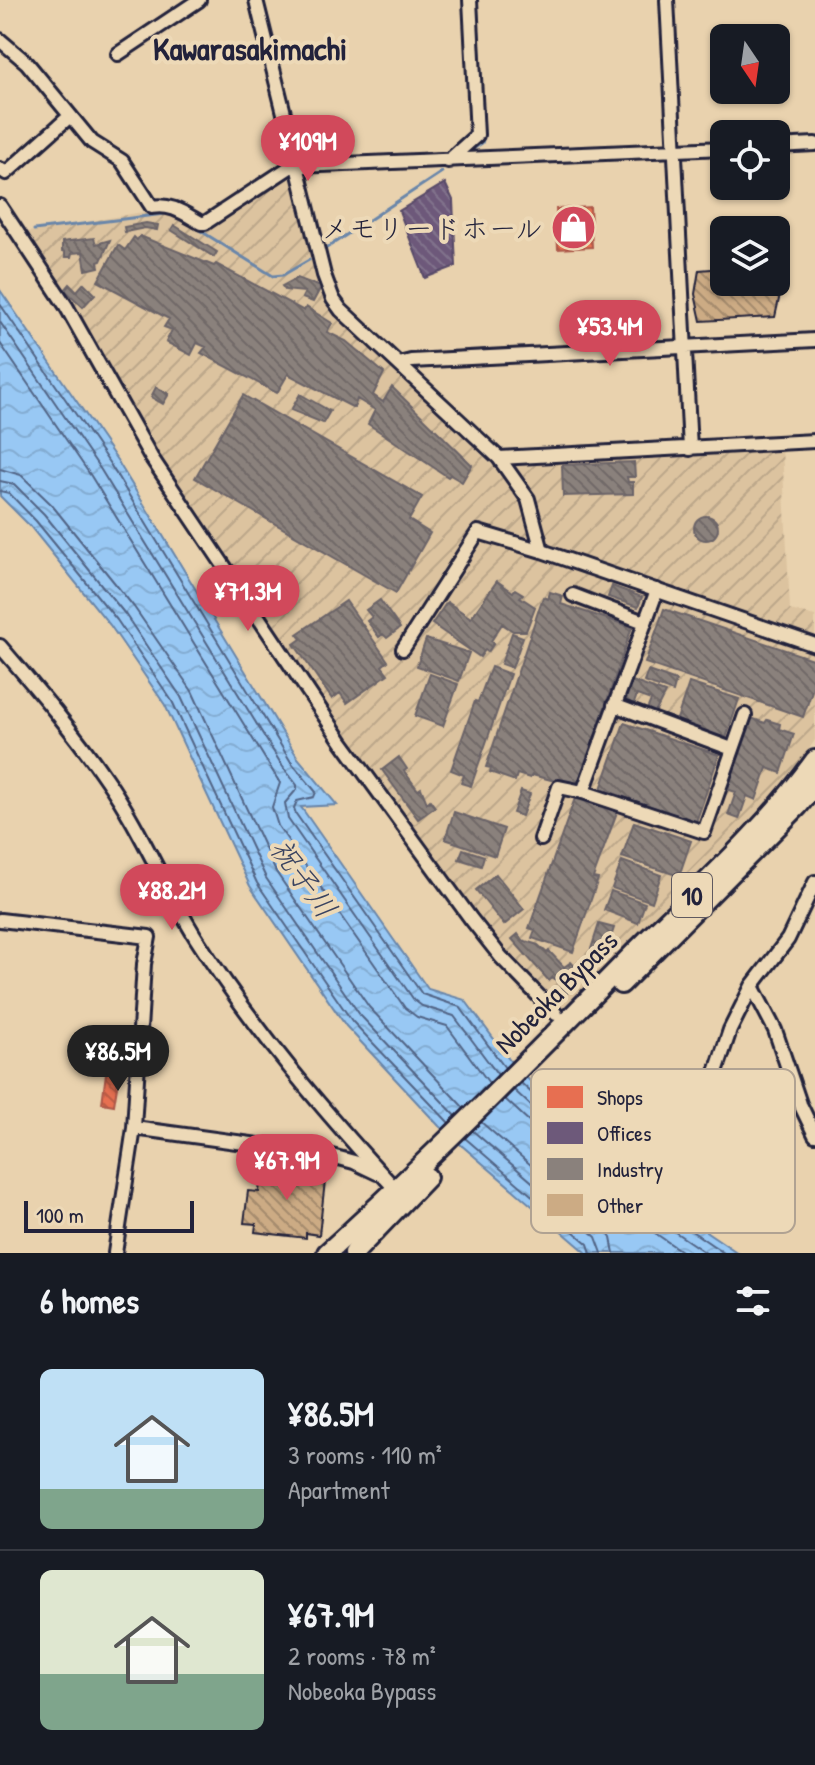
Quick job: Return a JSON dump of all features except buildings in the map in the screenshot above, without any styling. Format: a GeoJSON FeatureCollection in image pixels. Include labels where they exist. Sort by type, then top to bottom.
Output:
{"type":"FeatureCollection","features":[{"type":"Feature","properties":{"kind":"highway","name":"Nobeoka Bypass"},"geometry":{"type":"LineString","coordinates":[[327,1253],[401,1187],[772,815],[815,760]]}},
{"type":"Feature","properties":{"kind":"highway","name":"Nobeoka Bypass"},"geometry":{"type":"LineString","coordinates":[[563,1024],[798,806],[815,785]]}},
{"type":"Feature","properties":{"kind":"highway","name":"Nobeoka Bypass"},"geometry":{"type":"LineString","coordinates":[[354,1253],[401,1187]]}},
{"type":"Feature","properties":{"kind":"street"},"geometry":{"type":"LineString","coordinates":[[118,54],[199,0]]}},
{"type":"Feature","properties":{"kind":"street"},"geometry":{"type":"LineString","coordinates":[[256,0],[324,275],[333,299],[341,310],[499,458],[528,499],[542,551]]}},
{"type":"Feature","properties":{"kind":"street"},"geometry":{"type":"LineString","coordinates":[[448,161],[477,135],[470,0]]}},
{"type":"Feature","properties":{"kind":"street"},"geometry":{"type":"LineString","coordinates":[[667,0],[690,449]]}},
{"type":"Feature","properties":{"kind":"street"},"geometry":{"type":"LineString","coordinates":[[0,40],[27,63],[92,142],[122,161],[152,207],[161,205],[176,209],[201,223],[290,167],[710,149]]}},
{"type":"Feature","properties":{"kind":"street"},"geometry":{"type":"LineString","coordinates":[[0,169],[6,173],[70,116]]}},
{"type":"Feature","properties":{"kind":"street"},"geometry":{"type":"LineString","coordinates":[[790,145],[815,144]]}},
{"type":"Feature","properties":{"kind":"street"},"geometry":{"type":"LineString","coordinates":[[0,206],[66,306],[151,457],[342,742],[471,919],[501,957],[563,1024]]}},
{"type":"Feature","properties":{"kind":"street"},"geometry":{"type":"LineString","coordinates":[[399,364],[426,360],[815,340]]}},
{"type":"Feature","properties":{"kind":"street"},"geometry":{"type":"LineString","coordinates":[[499,458],[815,441]]}},
{"type":"Feature","properties":{"kind":"street"},"geometry":{"type":"LineString","coordinates":[[403,649],[478,532],[815,645]]}},
{"type":"Feature","properties":{"kind":"street"},"geometry":{"type":"LineString","coordinates":[[583,792],[657,590]]}},
{"type":"Feature","properties":{"kind":"street"},"geometry":{"type":"LineString","coordinates":[[573,595],[644,622]]}},
{"type":"Feature","properties":{"kind":"street"},"geometry":{"type":"LineString","coordinates":[[0,646],[54,708],[107,781],[195,937],[271,1045],[319,1106],[401,1187]]}},
{"type":"Feature","properties":{"kind":"street"},"geometry":{"type":"LineString","coordinates":[[614,705],[732,749]]}},
{"type":"Feature","properties":{"kind":"street"},"geometry":{"type":"LineString","coordinates":[[541,839],[559,787],[704,832],[745,715]]}},
{"type":"Feature","properties":{"kind":"street"},"geometry":{"type":"LineString","coordinates":[[717,1069],[730,1030],[752,986],[788,939],[815,882]]}},
{"type":"Feature","properties":{"kind":"street"},"geometry":{"type":"LineString","coordinates":[[0,920],[149,937],[144,964],[134,1128],[115,1253]]}},
{"type":"Feature","properties":{"kind":"street"},"geometry":{"type":"LineString","coordinates":[[752,986],[775,1030],[788,1069]]}},
{"type":"Feature","properties":{"kind":"street"},"geometry":{"type":"LineString","coordinates":[[795,1089],[815,1135]]}},
{"type":"Feature","properties":{"kind":"street"},"geometry":{"type":"LineString","coordinates":[[134,1128],[324,1154],[354,1162],[401,1187]]}},
{"type":"Feature","properties":{"kind":"shaded area"},"geometry":{"type":"Polygon","coordinates":[[[293,169],[331,308],[515,487],[541,558],[815,652],[815,740],[789,780],[563,1010],[557,1010],[509,959],[452,888],[273,633],[141,431],[23,233],[160,209],[205,229],[293,169]]]}},
{"type":"Feature","properties":{"kind":"shaded area"},"geometry":{"type":"Polygon","coordinates":[[[782,448],[790,610],[815,616],[815,639],[554,550],[548,544],[534,499],[512,468],[515,462],[782,448]]]}},
{"type":"Feature","properties":{"kind":"water","name":"祝子川"},"geometry":{"type":"Polygon","coordinates":[[[0,290],[117,460],[298,758],[337,805],[301,807],[428,989],[465,1000],[511,1062],[531,1082],[531,1205],[439,1126],[346,1026],[250,886],[165,705],[110,625],[30,526],[0,496],[0,290]]]}},
{"type":"Feature","properties":{"kind":"water"},"geometry":{"type":"Polygon","coordinates":[[[564,1233],[709,1233],[738,1253],[587,1253],[564,1233]]]}},
{"type":"Feature","properties":{"kind":"waterway"},"geometry":{"type":"LineString","coordinates":[[473,149],[482,143],[484,136],[477,0]]}},
{"type":"Feature","properties":{"kind":"waterway"},"geometry":{"type":"LineString","coordinates":[[325,249],[442,172]]}},
{"type":"Feature","properties":{"kind":"waterway"},"geometry":{"type":"LineString","coordinates":[[34,230],[172,213],[273,276],[283,275],[309,260]]}},
{"type":"Feature","properties":{"kind":"place","name":"メモリードホール"},"geometry":{"type":"Point","coordinates":[574,228]}},
{"type":"Feature","properties":{"kind":"district","name":"Kawarasakimachi"},"geometry":{"type":"Point","coordinates":[250,48]}}]}
